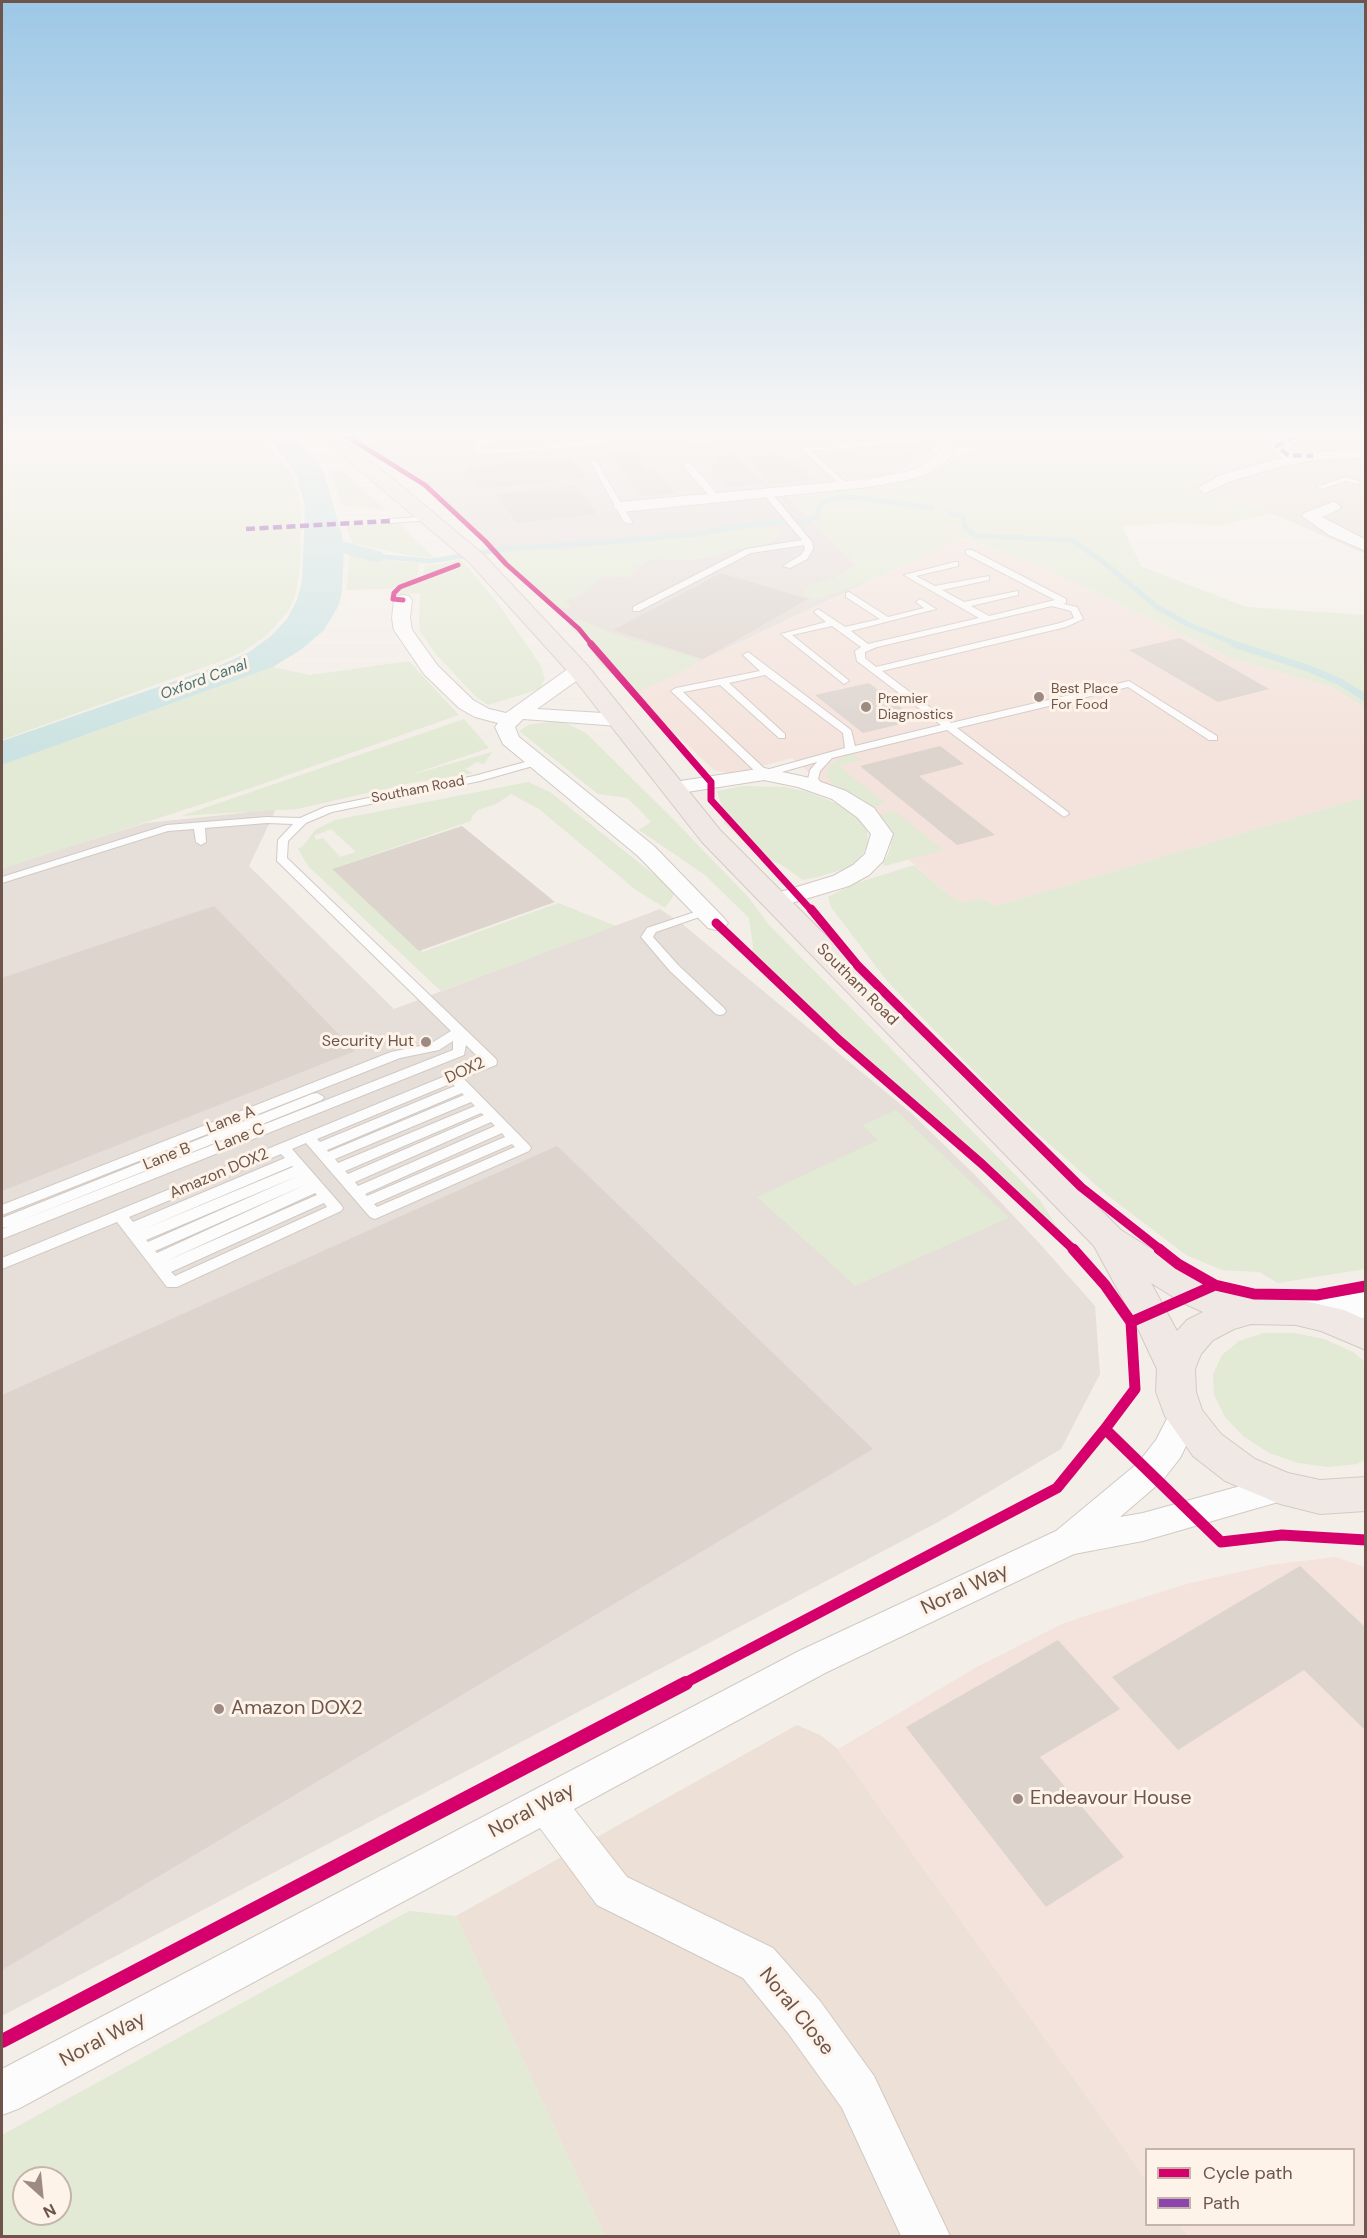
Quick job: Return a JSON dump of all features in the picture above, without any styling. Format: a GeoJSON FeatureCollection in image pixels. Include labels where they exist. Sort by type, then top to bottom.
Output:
{"type":"FeatureCollection","features":[{"type":"Feature","properties":{"kind":"highway","name":"Southam Road"},"geometry":{"type":"LineString","coordinates":[[456,540],[472,554],[579,670],[711,836],[1108,1239],[1196,1294],[1217,1303],[1251,1311]]}},
{"type":"Feature","properties":{"kind":"highway","name":"Southam Road"},"geometry":{"type":"LineString","coordinates":[[1108,1239],[1176,1369]]}},
{"type":"Feature","properties":{"kind":"highway"},"geometry":{"type":"LineString","coordinates":[[1363,1496],[1320,1497],[1280,1488],[1240,1470],[1207,1445],[1185,1416],[1176,1392],[1176,1369],[1184,1348],[1200,1330],[1223,1318],[1251,1311],[1296,1312],[1330,1320],[1365,1336]]}},
{"type":"Feature","properties":{"kind":"street"},"geometry":{"type":"LineString","coordinates":[[403,600],[401,618],[403,630],[431,670],[466,704],[482,714],[619,720]]}},
{"type":"Feature","properties":{"kind":"street"},"geometry":{"type":"LineString","coordinates":[[579,670],[512,717],[506,727],[510,740],[646,851],[710,917]]}},
{"type":"Feature","properties":{"kind":"street"},"geometry":{"type":"LineString","coordinates":[[674,788],[764,774],[803,782],[839,795],[867,813],[882,834],[875,856],[861,870],[841,881],[775,901]]}},
{"type":"Feature","properties":{"kind":"street"},"geometry":{"type":"LineString","coordinates":[[1296,1312],[1325,1311],[1365,1305]]}},
{"type":"Feature","properties":{"kind":"street","name":"Noral Way"},"geometry":{"type":"LineString","coordinates":[[2,2093],[813,1662],[1068,1540],[1150,1472],[1168,1449],[1185,1416]]}},
{"type":"Feature","properties":{"kind":"street","name":"Noral Way"},"geometry":{"type":"LineString","coordinates":[[1068,1540],[1143,1527],[1280,1488]]}},
{"type":"Feature","properties":{"kind":"street","name":"Noral Close"},"geometry":{"type":"LineString","coordinates":[[546,1804],[612,1891],[758,1963],[804,2017],[858,2092],[892,2169],[926,2236]]}},
{"type":"Feature","properties":{"kind":"lane"},"geometry":{"type":"LineString","coordinates":[[636,609],[748,551],[808,542],[810,549],[804,557],[788,566]]}},
{"type":"Feature","properties":{"kind":"lane"},"geometry":{"type":"LineString","coordinates":[[969,552],[1062,601],[868,648],[860,651],[860,659],[1064,814]]}},
{"type":"Feature","properties":{"kind":"lane"},"geometry":{"type":"LineString","coordinates":[[955,564],[908,575],[988,619]]}},
{"type":"Feature","properties":{"kind":"lane"},"geometry":{"type":"LineString","coordinates":[[935,589],[986,578]]}},
{"type":"Feature","properties":{"kind":"lane"},"geometry":{"type":"LineString","coordinates":[[963,605],[1015,593]]}},
{"type":"Feature","properties":{"kind":"lane"},"geometry":{"type":"LineString","coordinates":[[849,595],[887,620]]}},
{"type":"Feature","properties":{"kind":"lane"},"geometry":{"type":"LineString","coordinates":[[845,630],[932,609],[920,602]]}},
{"type":"Feature","properties":{"kind":"lane"},"geometry":{"type":"LineString","coordinates":[[874,670],[1063,625],[1079,619],[1074,609],[1053,604]]}},
{"type":"Feature","properties":{"kind":"lane"},"geometry":{"type":"LineString","coordinates":[[818,612],[868,648]]}},
{"type":"Feature","properties":{"kind":"lane"},"geometry":{"type":"LineString","coordinates":[[833,622],[784,634],[844,681]]}},
{"type":"Feature","properties":{"kind":"lane"},"geometry":{"type":"LineString","coordinates":[[748,655],[767,672],[848,732],[850,750]]}},
{"type":"Feature","properties":{"kind":"lane"},"geometry":{"type":"LineString","coordinates":[[767,672],[676,691],[764,774],[947,726],[1129,684],[1214,738]]}},
{"type":"Feature","properties":{"kind":"lane"},"geometry":{"type":"LineString","coordinates":[[722,681],[782,736]]}},
{"type":"Feature","properties":{"kind":"lane"},"geometry":{"type":"LineString","coordinates":[[821,789],[813,779],[815,770],[829,756]]}},
{"type":"Feature","properties":{"kind":"lane","name":"Southam Road"},"geometry":{"type":"LineString","coordinates":[[302,821],[329,809],[476,780],[536,762]]}},
{"type":"Feature","properties":{"kind":"lane"},"geometry":{"type":"LineString","coordinates":[[2,880],[167,828],[267,820],[302,821]]}},
{"type":"Feature","properties":{"kind":"lane"},"geometry":{"type":"LineString","coordinates":[[302,821],[283,840],[280,859],[460,1031]]}},
{"type":"Feature","properties":{"kind":"lane"},"geometry":{"type":"LineString","coordinates":[[199,825],[201,842]]}},
{"type":"Feature","properties":{"kind":"lane"},"geometry":{"type":"LineString","coordinates":[[710,917],[651,930],[647,937],[674,968],[720,1011]]}},
{"type":"Feature","properties":{"kind":"lane","name":"DOX2"},"geometry":{"type":"LineString","coordinates":[[436,1084],[474,1096],[491,1062],[460,1031]]}},
{"type":"Feature","properties":{"kind":"lane","name":"Lane A"},"geometry":{"type":"LineString","coordinates":[[2,1210],[396,1055],[434,1047],[460,1031]]}},
{"type":"Feature","properties":{"kind":"lane","name":"Lane B"},"geometry":{"type":"LineString","coordinates":[[2,1223],[448,1047],[460,1031]]}},
{"type":"Feature","properties":{"kind":"lane","name":"Lane C"},"geometry":{"type":"LineString","coordinates":[[2,1234],[459,1052],[460,1031]]}},
{"type":"Feature","properties":{"kind":"lane","name":"Amazon DOX2"},"geometry":{"type":"LineString","coordinates":[[2,1264],[283,1147],[317,1147],[436,1084]]}},
{"type":"Feature","properties":{"kind":"lane"},"geometry":{"type":"LineString","coordinates":[[361,1197],[514,1138],[474,1096]]}},
{"type":"Feature","properties":{"kind":"lane"},"geometry":{"type":"LineString","coordinates":[[361,1197],[317,1147],[474,1096]]}},
{"type":"Feature","properties":{"kind":"lane"},"geometry":{"type":"LineString","coordinates":[[341,1174],[474,1096]]}},
{"type":"Feature","properties":{"kind":"lane"},"geometry":{"type":"LineString","coordinates":[[361,1197],[504,1127]]}},
{"type":"Feature","properties":{"kind":"lane"},"geometry":{"type":"LineString","coordinates":[[283,1147],[309,1178]]}},
{"type":"Feature","properties":{"kind":"lane"},"geometry":{"type":"LineString","coordinates":[[146,1249],[309,1178]]}},
{"type":"Feature","properties":{"kind":"lane"},"geometry":{"type":"LineString","coordinates":[[146,1249],[309,1178]]}},
{"type":"Feature","properties":{"kind":"lane"},"geometry":{"type":"LineString","coordinates":[[146,1249],[309,1178]]}},
{"type":"Feature","properties":{"kind":"lane"},"geometry":{"type":"LineString","coordinates":[[119,1215],[146,1249]]}},
{"type":"Feature","properties":{"kind":"shaded area"},"geometry":{"type":"Polygon","coordinates":[[[482,540],[832,540],[872,580],[632,693],[579,629],[482,540]]]}},
{"type":"Feature","properties":{"kind":"shaded area"},"geometry":{"type":"Polygon","coordinates":[[[958,540],[970,540],[1048,569],[1230,658],[1332,687],[1365,708],[1365,797],[996,906],[981,898],[963,904],[950,896],[792,758],[732,774],[714,770],[632,693],[958,540]]]}},
{"type":"Feature","properties":{"kind":"shaded area"},"geometry":{"type":"Polygon","coordinates":[[[1334,540],[1365,540],[1365,554],[1334,540]]]}},
{"type":"Feature","properties":{"kind":"shaded area"},"geometry":{"type":"Polygon","coordinates":[[[278,805],[249,866],[394,1009],[660,909],[681,923],[911,1113],[976,1176],[1040,1244],[1095,1306],[1100,1374],[1061,1449],[940,1521],[2,2016],[2,867],[146,823],[242,813],[278,805]]]}},
{"type":"Feature","properties":{"kind":"shaded area"},"geometry":{"type":"Polygon","coordinates":[[[1335,1557],[1365,1567],[1365,2236],[1188,2236],[1180,2226],[1355,2226],[1355,2148],[1145,2148],[1145,2178],[838,1749],[977,1667],[1064,1623],[1186,1584],[1270,1565],[1335,1557]]]}},
{"type":"Feature","properties":{"kind":"shaded area"},"geometry":{"type":"Polygon","coordinates":[[[797,1725],[820,1735],[838,1749],[1145,2178],[1145,2226],[1180,2226],[1188,2236],[605,2236],[456,1916],[797,1725]]]}},
{"type":"Feature","properties":{"kind":"green space"},"geometry":{"type":"Polygon","coordinates":[[[2,540],[301,540],[296,593],[289,610],[266,636],[244,651],[2,740],[2,540]]]}},
{"type":"Feature","properties":{"kind":"green space"},"geometry":{"type":"Polygon","coordinates":[[[351,540],[416,540],[434,558],[406,555],[352,543],[351,540]]]}},
{"type":"Feature","properties":{"kind":"green space"},"geometry":{"type":"Polygon","coordinates":[[[649,540],[772,540],[761,546],[729,550],[717,556],[689,560],[652,559],[627,577],[603,576],[578,597],[564,601],[570,605],[569,609],[548,605],[493,553],[510,550],[552,550],[649,540]]]}},
{"type":"Feature","properties":{"kind":"green space"},"geometry":{"type":"Polygon","coordinates":[[[831,540],[959,540],[872,580],[814,600],[803,595],[806,587],[834,578],[856,565],[831,540]]]}},
{"type":"Feature","properties":{"kind":"green space"},"geometry":{"type":"Polygon","coordinates":[[[971,540],[1129,540],[1141,566],[1246,607],[1365,615],[1365,708],[1332,687],[1230,658],[1048,569],[971,540]]]}},
{"type":"Feature","properties":{"kind":"green space"},"geometry":{"type":"Polygon","coordinates":[[[350,552],[394,561],[419,563],[418,574],[413,581],[422,580],[425,565],[443,564],[461,559],[497,602],[540,664],[545,678],[540,689],[488,705],[475,696],[434,652],[419,630],[420,593],[394,595],[400,586],[392,589],[346,590],[350,552]]]}},
{"type":"Feature","properties":{"kind":"green space"},"geometry":{"type":"Polygon","coordinates":[[[578,619],[620,636],[700,659],[690,668],[640,691],[632,690],[617,673],[607,670],[598,661],[592,650],[593,639],[576,633],[568,624],[578,619]]]}},
{"type":"Feature","properties":{"kind":"green space"},"geometry":{"type":"Polygon","coordinates":[[[409,661],[459,715],[245,790],[2,869],[2,765],[273,667],[310,675],[409,661]]]}},
{"type":"Feature","properties":{"kind":"green space"},"geometry":{"type":"Polygon","coordinates":[[[464,719],[489,748],[407,776],[492,752],[484,764],[477,762],[465,769],[473,773],[411,783],[297,809],[181,816],[464,719]]]}},
{"type":"Feature","properties":{"kind":"green space"},"geometry":{"type":"Polygon","coordinates":[[[562,721],[586,733],[672,818],[749,898],[769,925],[1040,1200],[1065,1240],[839,1040],[751,957],[753,946],[749,918],[705,875],[639,830],[651,822],[638,808],[627,798],[598,794],[519,731],[530,724],[562,721]]]}},
{"type":"Feature","properties":{"kind":"green space"},"geometry":{"type":"Polygon","coordinates":[[[852,753],[861,760],[839,766],[885,803],[870,808],[855,796],[833,788],[834,785],[826,776],[830,765],[852,753]]]}},
{"type":"Feature","properties":{"kind":"green space"},"geometry":{"type":"Polygon","coordinates":[[[528,782],[550,792],[676,892],[665,908],[636,890],[539,809],[511,794],[496,804],[478,810],[472,816],[471,821],[332,869],[423,952],[558,903],[616,926],[441,991],[308,866],[298,849],[304,845],[315,830],[335,820],[528,782]],[[331,829],[314,836],[316,840],[323,838],[340,857],[356,852],[331,829]]]}},
{"type":"Feature","properties":{"kind":"green space"},"geometry":{"type":"Polygon","coordinates":[[[742,786],[785,787],[808,792],[845,807],[859,818],[867,830],[868,846],[859,859],[847,868],[803,880],[780,864],[760,857],[724,823],[717,791],[742,786]]]}},
{"type":"Feature","properties":{"kind":"green space"},"geometry":{"type":"Polygon","coordinates":[[[1365,797],[1365,1269],[1278,1283],[1259,1272],[1222,1270],[1186,1255],[1106,1194],[1017,1115],[887,981],[831,907],[828,897],[854,884],[914,865],[950,896],[963,903],[981,898],[996,906],[1365,797]]]}},
{"type":"Feature","properties":{"kind":"green space"},"geometry":{"type":"Polygon","coordinates":[[[895,811],[943,850],[885,866],[882,863],[888,855],[892,842],[889,830],[879,815],[895,811]]]}},
{"type":"Feature","properties":{"kind":"green space"},"geometry":{"type":"Polygon","coordinates":[[[896,1110],[1009,1218],[855,1286],[757,1197],[878,1140],[862,1125],[896,1110]]]}},
{"type":"Feature","properties":{"kind":"green space"},"geometry":{"type":"Polygon","coordinates":[[[1264,1333],[1294,1333],[1324,1339],[1353,1352],[1365,1362],[1365,1460],[1357,1464],[1329,1467],[1298,1463],[1269,1453],[1243,1436],[1225,1417],[1214,1395],[1213,1374],[1222,1355],[1239,1341],[1264,1333]]]}},
{"type":"Feature","properties":{"kind":"green space"},"geometry":{"type":"Polygon","coordinates":[[[409,1911],[456,1916],[605,2236],[2,2236],[2,2135],[409,1911]]]}},
{"type":"Feature","properties":{"kind":"water","name":"Oxford Canal"},"geometry":{"type":"Polygon","coordinates":[[[304,540],[343,540],[342,591],[339,605],[324,630],[302,649],[273,667],[2,765],[2,741],[221,665],[249,652],[271,636],[287,619],[297,600],[302,581],[304,540]]]}},
{"type":"Feature","properties":{"kind":"building"},"geometry":{"type":"Polygon","coordinates":[[[721,573],[808,599],[703,659],[613,630],[721,573]]]}},
{"type":"Feature","properties":{"kind":"building"},"geometry":{"type":"Polygon","coordinates":[[[1180,638],[1269,689],[1218,702],[1129,650],[1180,638]]]}},
{"type":"Feature","properties":{"kind":"building","name":"Premier Diagnostics"},"geometry":{"type":"Polygon","coordinates":[[[869,683],[917,720],[863,733],[815,695],[869,683]]]}},
{"type":"Feature","properties":{"kind":"building"},"geometry":{"type":"Polygon","coordinates":[[[940,746],[964,764],[919,776],[995,835],[957,845],[860,766],[940,746]]]}},
{"type":"Feature","properties":{"kind":"building"},"geometry":{"type":"Polygon","coordinates":[[[462,826],[555,902],[419,951],[332,869],[462,826]]]}},
{"type":"Feature","properties":{"kind":"building"},"geometry":{"type":"Polygon","coordinates":[[[214,906],[355,1051],[2,1191],[2,978],[214,906]]]}},
{"type":"Feature","properties":{"kind":"building","name":"Amazon DOX2"},"geometry":{"type":"Polygon","coordinates":[[[557,1146],[873,1449],[2,1970],[2,1395],[557,1146]]]}},
{"type":"Feature","properties":{"kind":"building"},"geometry":{"type":"Polygon","coordinates":[[[1300,1566],[1366,1628],[1366,1731],[1304,1670],[1178,1750],[1112,1677],[1300,1566]]]}},
{"type":"Feature","properties":{"kind":"building","name":"Endeavour House"},"geometry":{"type":"Polygon","coordinates":[[[1058,1640],[1120,1709],[1040,1757],[1124,1857],[1046,1907],[906,1727],[1058,1640]]]}},
{"type":"Feature","properties":{"kind":"waterway"},"geometry":{"type":"LineString","coordinates":[[375,556],[431,561],[504,549],[628,540]]}},
{"type":"Feature","properties":{"kind":"waterway"},"geometry":{"type":"LineString","coordinates":[[1072,540],[1102,561],[1157,607],[1189,625],[1239,645]]}},
{"type":"Feature","properties":{"kind":"waterway"},"geometry":{"type":"LineString","coordinates":[[324,542],[375,556]]}},
{"type":"Feature","properties":{"kind":"waterway"},"geometry":{"type":"LineString","coordinates":[[1234,644],[1310,669],[1340,682],[1366,698]]}},
{"type":"Feature","properties":{"kind":"cycle path"},"geometry":{"type":"LineString","coordinates":[[484,540],[506,564],[579,629],[711,782],[711,800],[798,894],[858,966],[1081,1187],[1178,1264],[1215,1285],[1254,1294],[1282,1296],[1317,1295],[1366,1286]]}},
{"type":"Feature","properties":{"kind":"cycle path"},"geometry":{"type":"LineString","coordinates":[[403,600],[393,599],[394,593],[400,587],[458,565]]}},
{"type":"Feature","properties":{"kind":"cycle path"},"geometry":{"type":"LineString","coordinates":[[716,923],[839,1040],[982,1164],[1065,1240],[1105,1285],[1131,1322],[1135,1389],[1105,1429],[1221,1542],[1282,1535],[1366,1540]]}},
{"type":"Feature","properties":{"kind":"cycle path"},"geometry":{"type":"LineString","coordinates":[[1131,1322],[1215,1285]]}},
{"type":"Feature","properties":{"kind":"cycle path"},"geometry":{"type":"LineString","coordinates":[[2,2041],[1057,1488],[1105,1429]]}},
{"type":"Feature","properties":{"kind":"place","name":"Best Place For Food"},"geometry":{"type":"Point","coordinates":[1039,697]}},
{"type":"Feature","properties":{"kind":"place","name":"Premier Diagnostics"},"geometry":{"type":"Point","coordinates":[866,707]}},
{"type":"Feature","properties":{"kind":"place","name":"Security Hut"},"geometry":{"type":"Point","coordinates":[426,1042]}},
{"type":"Feature","properties":{"kind":"place","name":"Amazon DOX2"},"geometry":{"type":"Point","coordinates":[219,1709]}},
{"type":"Feature","properties":{"kind":"place","name":"Endeavour House"},"geometry":{"type":"Point","coordinates":[1018,1799]}}]}
